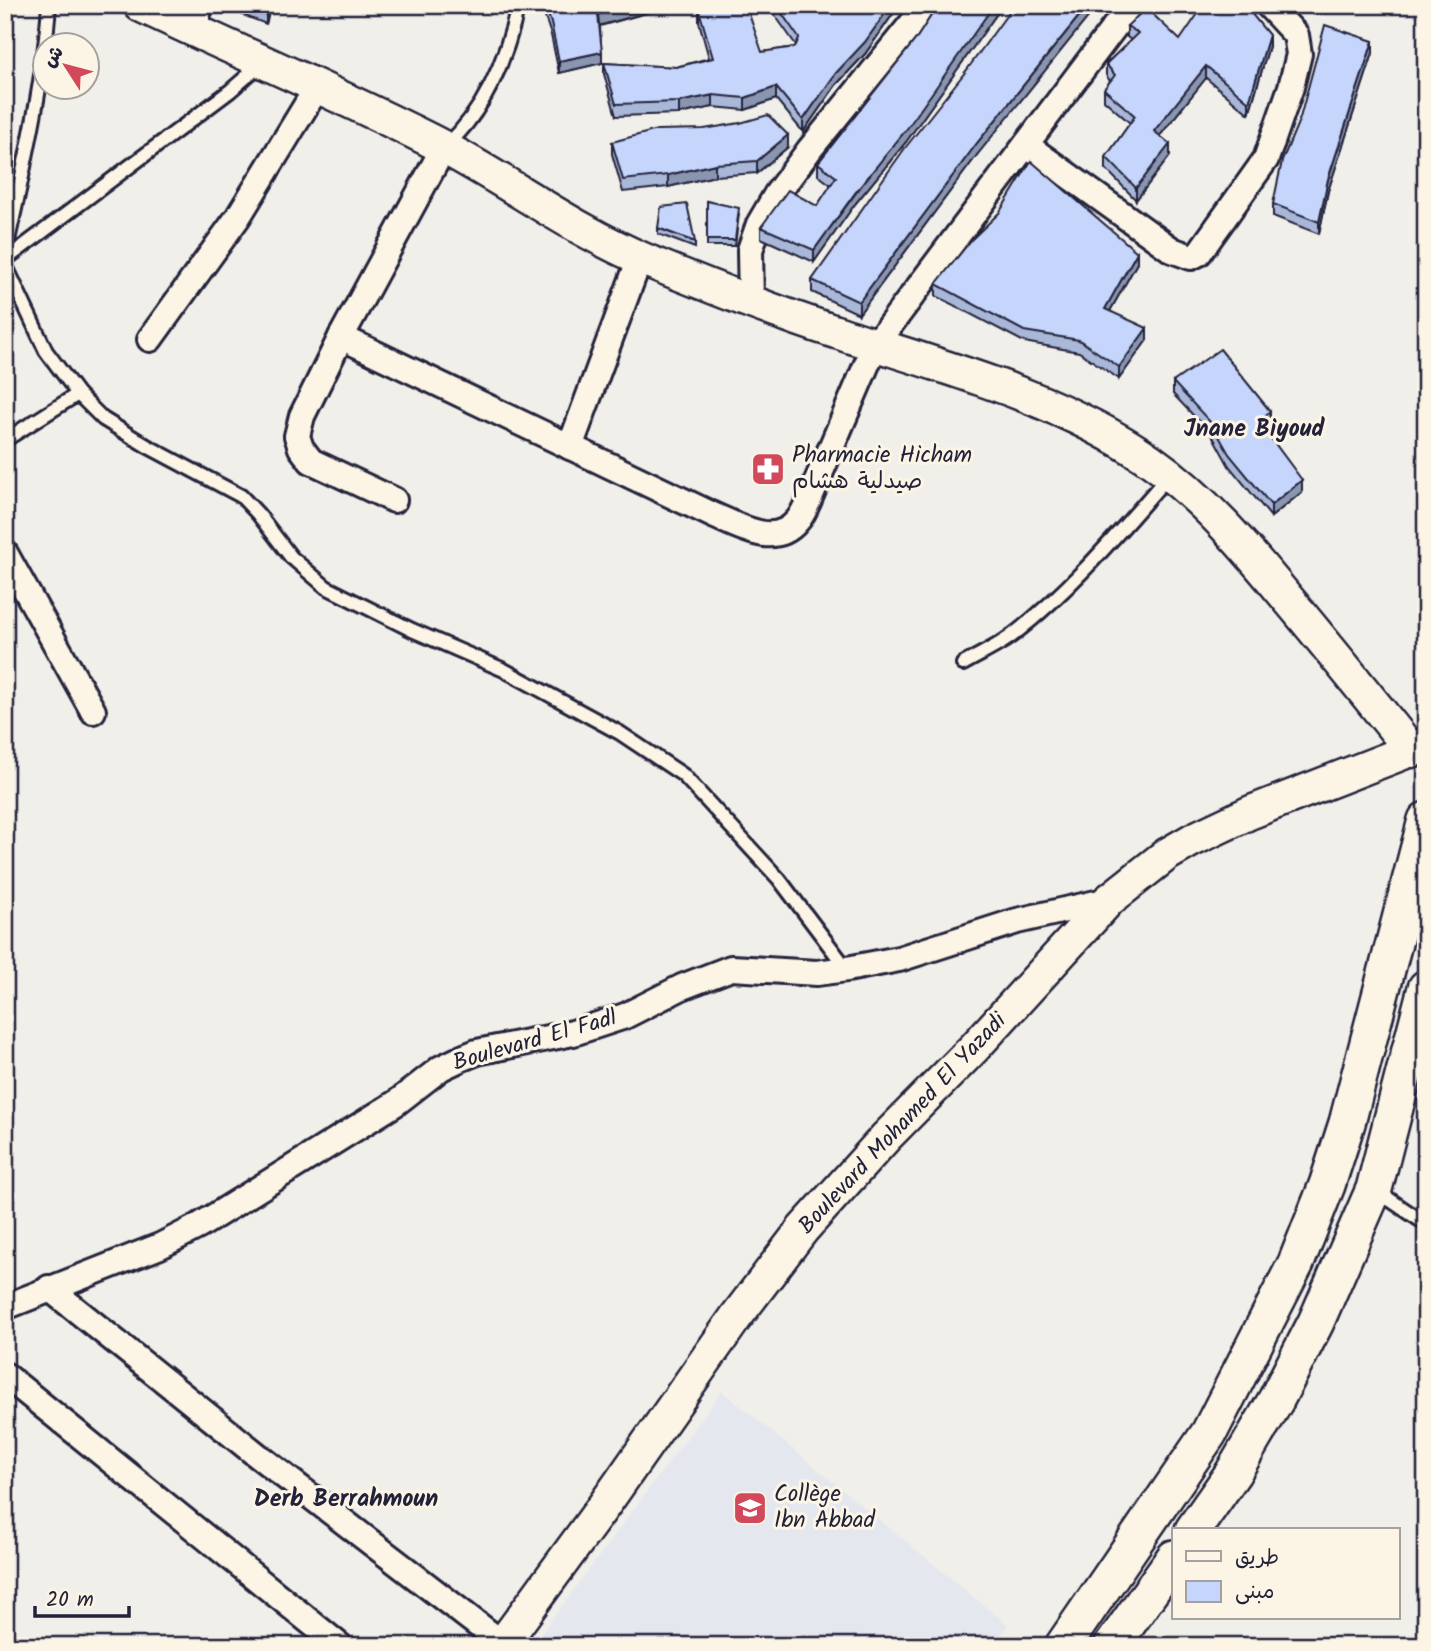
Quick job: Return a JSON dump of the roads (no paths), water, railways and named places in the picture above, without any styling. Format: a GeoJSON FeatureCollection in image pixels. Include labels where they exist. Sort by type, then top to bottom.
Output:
{"type":"FeatureCollection","features":[{"type":"Feature","properties":{"kind":"main road"},"geometry":{"type":"LineString","coordinates":[[1063,1646],[1209,1433],[1296,1263],[1328,1185],[1347,1123],[1426,820]]}},
{"type":"Feature","properties":{"kind":"main road"},"geometry":{"type":"LineString","coordinates":[[1194,1528],[1233,1473],[1276,1400],[1316,1322],[1374,1189],[1426,988]]}},
{"type":"Feature","properties":{"kind":"main road"},"geometry":{"type":"LineString","coordinates":[[1112,1646],[1172,1561]]}},
{"type":"Feature","properties":{"kind":"street"},"geometry":{"type":"LineString","coordinates":[[140,5],[197,19],[264,61],[443,148],[570,222],[640,258],[751,302],[1025,396],[1111,437],[1148,459],[1216,515],[1419,748]]}},
{"type":"Feature","properties":{"kind":"street"},"geometry":{"type":"LineString","coordinates":[[751,302],[750,250],[759,224],[810,149],[927,5]]}},
{"type":"Feature","properties":{"kind":"street"},"geometry":{"type":"LineString","coordinates":[[341,337],[715,516],[749,530],[774,536],[786,531],[797,521],[808,502],[876,345],[1131,5]]}},
{"type":"Feature","properties":{"kind":"street"},"geometry":{"type":"LineString","coordinates":[[1026,145],[1177,253],[1191,257],[1199,253],[1266,159],[1291,88],[1299,54],[1296,35],[1268,5]]}},
{"type":"Feature","properties":{"kind":"street"},"geometry":{"type":"LineString","coordinates":[[150,339],[238,217],[318,86]]}},
{"type":"Feature","properties":{"kind":"street"},"geometry":{"type":"LineString","coordinates":[[394,500],[311,461],[300,448],[297,436],[302,416],[341,337],[443,148]]}},
{"type":"Feature","properties":{"kind":"street"},"geometry":{"type":"LineString","coordinates":[[570,446],[640,258]]}},
{"type":"Feature","properties":{"kind":"street"},"geometry":{"type":"LineString","coordinates":[[5,553],[93,711]]}},
{"type":"Feature","properties":{"kind":"street","name":"Boulevard Mohamed El Yazadi"},"geometry":{"type":"LineString","coordinates":[[502,1645],[744,1306],[803,1229],[1109,900],[1166,855],[1192,840],[1249,813],[1419,748]]}},
{"type":"Feature","properties":{"kind":"street","name":"Boulevard El Fadl"},"geometry":{"type":"LineString","coordinates":[[5,1307],[160,1246],[200,1226],[396,1103],[441,1068],[477,1052],[573,1033],[625,1016],[694,981],[731,968],[817,973],[847,969],[899,959],[1017,921],[1109,900]]}},
{"type":"Feature","properties":{"kind":"street"},"geometry":{"type":"LineString","coordinates":[[49,1288],[257,1455],[502,1645]]}},
{"type":"Feature","properties":{"kind":"street"},"geometry":{"type":"LineString","coordinates":[[5,1375],[340,1646]]}},
{"type":"Feature","properties":{"kind":"lane"},"geometry":{"type":"LineString","coordinates":[[5,254],[28,150],[47,34],[49,5]]}},
{"type":"Feature","properties":{"kind":"lane"},"geometry":{"type":"LineString","coordinates":[[443,148],[458,134],[501,66],[518,5]]}},
{"type":"Feature","properties":{"kind":"lane"},"geometry":{"type":"LineString","coordinates":[[264,61],[230,91],[5,262],[47,351],[78,394],[103,419],[147,446],[241,496],[291,557],[326,587],[412,630],[515,676],[621,733],[683,775],[779,879],[847,969]]}},
{"type":"Feature","properties":{"kind":"lane"},"geometry":{"type":"LineString","coordinates":[[5,440],[78,394]]}},
{"type":"Feature","properties":{"kind":"lane"},"geometry":{"type":"LineString","coordinates":[[963,664],[1012,635],[1045,607],[1130,520],[1169,475]]}},
{"type":"Feature","properties":{"kind":"lane"},"geometry":{"type":"LineString","coordinates":[[1374,1189],[1426,1224]]}},
{"type":"Feature","properties":{"kind":"place","name":"Pharmacie Hicham صيدلية هشام"},"geometry":{"type":"Point","coordinates":[768,469]}},
{"type":"Feature","properties":{"kind":"place","name":"Collège Ibn Abbad"},"geometry":{"type":"Point","coordinates":[750,1508]}},
{"type":"Feature","properties":{"kind":"district","name":"Jnane Biyoud"},"geometry":{"type":"Point","coordinates":[1254,429]}},
{"type":"Feature","properties":{"kind":"district","name":"Derb Berrahmoun"},"geometry":{"type":"Point","coordinates":[346,1499]}}]}
